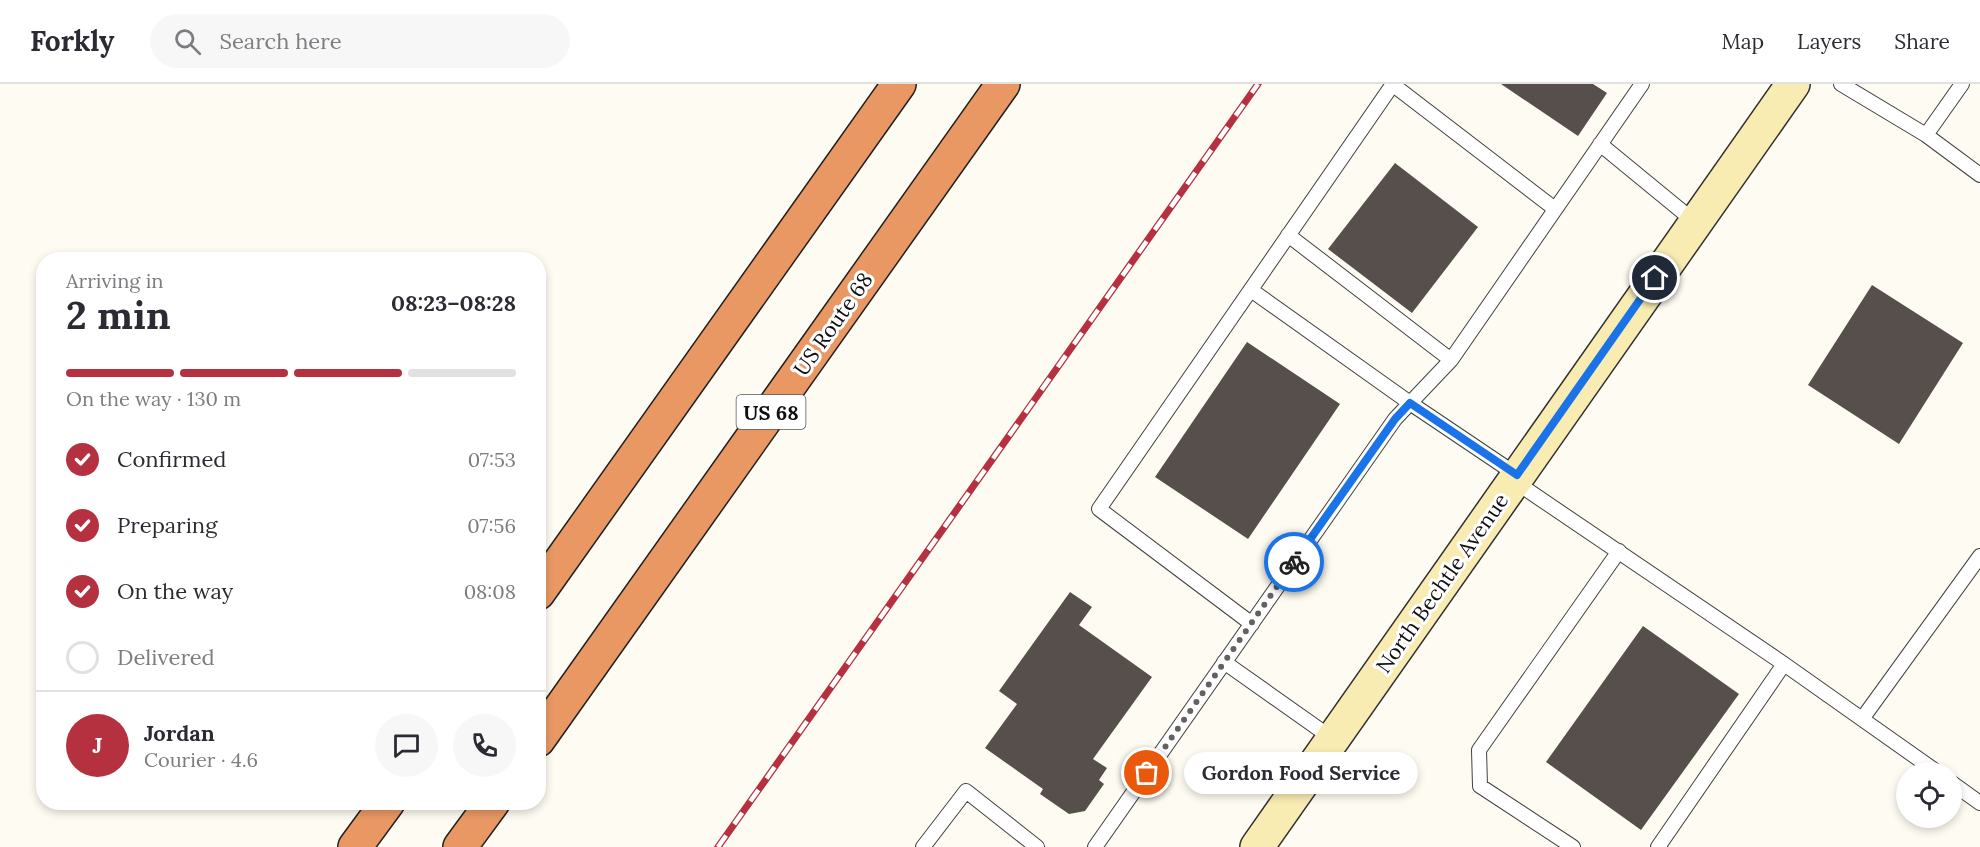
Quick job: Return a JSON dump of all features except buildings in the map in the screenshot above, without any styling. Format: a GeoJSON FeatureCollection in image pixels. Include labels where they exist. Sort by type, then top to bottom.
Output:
{"type":"FeatureCollection","features":[{"type":"Feature","properties":{"kind":"highway"},"geometry":{"type":"LineString","coordinates":[[546,582],[899,84]]}},
{"type":"Feature","properties":{"kind":"highway","name":"US Route 68"},"geometry":{"type":"LineString","coordinates":[[546,729],[1003,84]]}},
{"type":"Feature","properties":{"kind":"highway"},"geometry":{"type":"LineString","coordinates":[[355,847],[382,810]]}},
{"type":"Feature","properties":{"kind":"highway"},"geometry":{"type":"LineString","coordinates":[[460,847],[487,810]]}},
{"type":"Feature","properties":{"kind":"street","name":"North Bechtle Avenue"},"geometry":{"type":"LineString","coordinates":[[1257,847],[1792,84]]}},
{"type":"Feature","properties":{"kind":"lane"},"geometry":{"type":"LineString","coordinates":[[1252,624],[1099,509],[1392,84],[1556,209]]}},
{"type":"Feature","properties":{"kind":"lane"},"geometry":{"type":"LineString","coordinates":[[1095,847],[1395,419],[1451,360],[1642,84]]}},
{"type":"Feature","properties":{"kind":"lane"},"geometry":{"type":"LineString","coordinates":[[1841,84],[1926,135],[1980,175]]}},
{"type":"Feature","properties":{"kind":"lane"},"geometry":{"type":"LineString","coordinates":[[1926,135],[1962,84]]}},
{"type":"Feature","properties":{"kind":"lane"},"geometry":{"type":"LineString","coordinates":[[1600,144],[1695,222]]}},
{"type":"Feature","properties":{"kind":"lane"},"geometry":{"type":"LineString","coordinates":[[1288,235],[1451,360]]}},
{"type":"Feature","properties":{"kind":"lane"},"geometry":{"type":"LineString","coordinates":[[1251,290],[1515,478],[1923,762]]}},
{"type":"Feature","properties":{"kind":"lane"},"geometry":{"type":"LineString","coordinates":[[1573,847],[1479,786],[1479,750],[1619,551]]}},
{"type":"Feature","properties":{"kind":"lane"},"geometry":{"type":"LineString","coordinates":[[1862,719],[1980,556]]}},
{"type":"Feature","properties":{"kind":"lane"},"geometry":{"type":"LineString","coordinates":[[1224,662],[1333,739]]}},
{"type":"Feature","properties":{"kind":"lane"},"geometry":{"type":"LineString","coordinates":[[1658,847],[1784,664]]}},
{"type":"Feature","properties":{"kind":"lane"},"geometry":{"type":"LineString","coordinates":[[1962,790],[1980,803]]}},
{"type":"Feature","properties":{"kind":"lane"},"geometry":{"type":"LineString","coordinates":[[923,847],[966,791],[1037,847]]}},
{"type":"Feature","properties":{"kind":"railway"},"geometry":{"type":"LineString","coordinates":[[718,847],[1258,84]]}},
{"type":"Feature","properties":{"kind":"way so far"},"geometry":{"type":"LineString","coordinates":[[1147,773],[1294,562]]}},
{"type":"Feature","properties":{"kind":"place","name":"Gordon Food Service"},"geometry":{"type":"Point","coordinates":[1147,773]}},
{"type":"Feature","properties":{"kind":"route"},"geometry":{"type":"LineString","coordinates":[[1294,562],[1395,419],[1410,403],[1517,475],[1655,278]]}}]}
